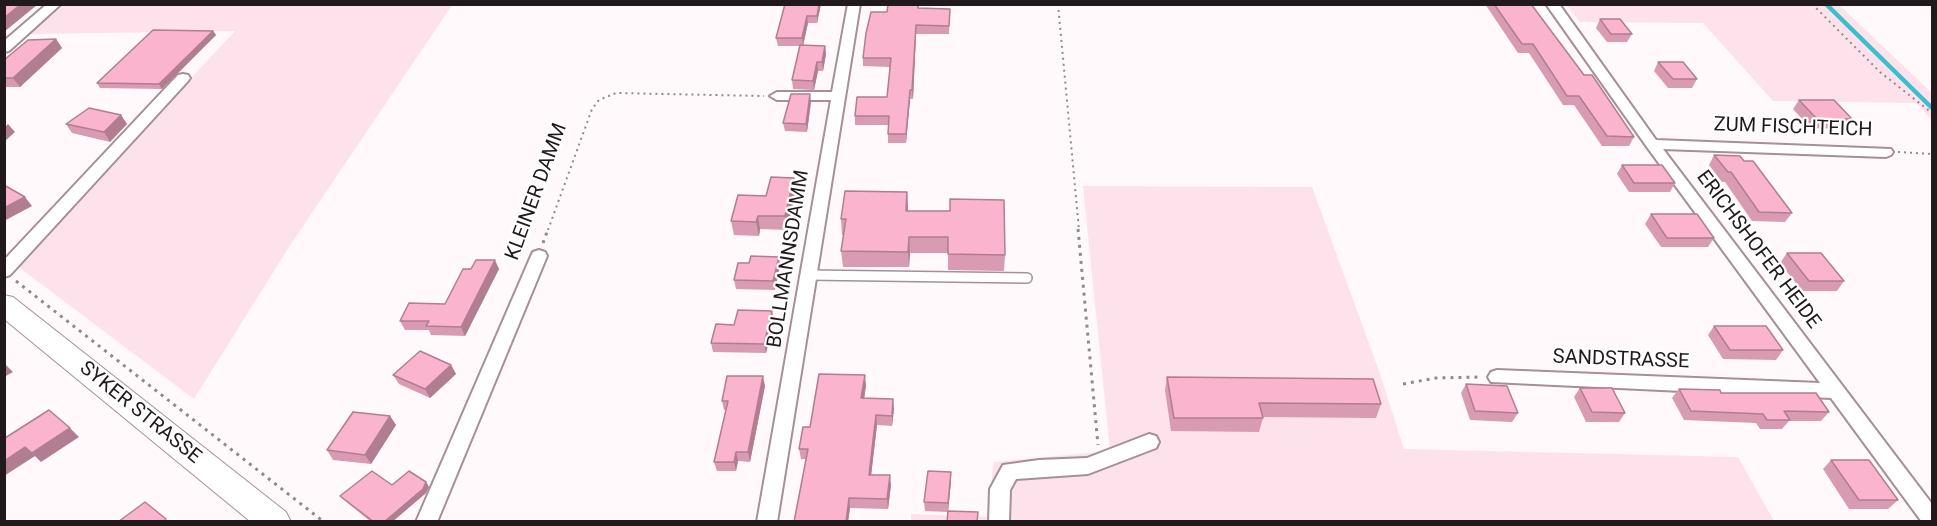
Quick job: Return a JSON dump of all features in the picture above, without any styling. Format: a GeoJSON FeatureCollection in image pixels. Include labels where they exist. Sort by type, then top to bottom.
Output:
{"type":"FeatureCollection","features":[{"type":"Feature","properties":{"kind":"main road","name":"SYKER STRASSE"},"geometry":{"type":"LineString","coordinates":[[8,285],[275,522]]}},
{"type":"Feature","properties":{"kind":"street"},"geometry":{"type":"LineString","coordinates":[[4,48],[55,4]]}},
{"type":"Feature","properties":{"kind":"street","name":"BOLLMANNSDAMM"},"geometry":{"type":"LineString","coordinates":[[767,522],[854,4]]}},
{"type":"Feature","properties":{"kind":"street","name":"ERICHSHOFER HEIDE"},"geometry":{"type":"LineString","coordinates":[[1552,4],[1652,144],[1932,519]]}},
{"type":"Feature","properties":{"kind":"street"},"geometry":{"type":"LineString","coordinates":[[8,285],[183,78]]}},
{"type":"Feature","properties":{"kind":"street"},"geometry":{"type":"LineString","coordinates":[[777,96],[837,96]]}},
{"type":"Feature","properties":{"kind":"street","name":"ZUM FISCHTEICH"},"geometry":{"type":"LineString","coordinates":[[1652,144],[1886,152]]}},
{"type":"Feature","properties":{"kind":"street","name":"KLEINER DAMM"},"geometry":{"type":"LineString","coordinates":[[426,522],[539,256]]}},
{"type":"Feature","properties":{"kind":"street","name":"SANDSTRASSE"},"geometry":{"type":"LineString","coordinates":[[1497,377],[1838,391]]}},
{"type":"Feature","properties":{"kind":"street"},"geometry":{"type":"LineString","coordinates":[[999,522],[1000,489],[1010,471],[1088,466],[1149,442]]}},
{"type":"Feature","properties":{"kind":"lane"},"geometry":{"type":"LineString","coordinates":[[808,275],[1027,278]]}},
{"type":"Feature","properties":{"kind":"path"},"geometry":{"type":"LineString","coordinates":[[1058,4],[1100,462]]}},
{"type":"Feature","properties":{"kind":"path"},"geometry":{"type":"LineString","coordinates":[[1812,4],[1880,72],[1932,113]]}},
{"type":"Feature","properties":{"kind":"path","name":"KLEINER DAMM"},"geometry":{"type":"LineString","coordinates":[[539,256],[591,109],[599,100],[616,93],[777,96]]}},
{"type":"Feature","properties":{"kind":"path","name":"ZUM FISCHTEICH"},"geometry":{"type":"LineString","coordinates":[[1886,152],[1932,154]]}},
{"type":"Feature","properties":{"kind":"path"},"geometry":{"type":"LineString","coordinates":[[8,285],[324,522]]}},
{"type":"Feature","properties":{"kind":"path"},"geometry":{"type":"LineString","coordinates":[[1403,384],[1436,378],[1497,377]]}},
{"type":"Feature","properties":{"kind":"shaded area"},"geometry":{"type":"Polygon","coordinates":[[[64,5],[452,5],[287,250],[194,399],[16,265],[235,31],[29,34],[64,5]]]}},
{"type":"Feature","properties":{"kind":"shaded area"},"geometry":{"type":"Polygon","coordinates":[[[1566,5],[1839,5],[1932,93],[1932,120],[1916,103],[1773,101],[1703,23],[1580,22],[1566,5]]]}},
{"type":"Feature","properties":{"kind":"shaded area"},"geometry":{"type":"Polygon","coordinates":[[[1083,186],[1312,187],[1379,371],[1404,449],[1738,457],[1774,521],[911,522],[911,514],[987,517],[994,462],[1110,451],[1083,186]]]}},
{"type":"Feature","properties":{"kind":"building"},"geometry":{"type":"Polygon","coordinates":[[[4,4],[21,4],[4,18],[4,4]]]}},
{"type":"Feature","properties":{"kind":"building"},"geometry":{"type":"Polygon","coordinates":[[[785,4],[819,4],[817,16],[807,16],[802,38],[776,38],[785,4]]]}},
{"type":"Feature","properties":{"kind":"building"},"geometry":{"type":"Polygon","coordinates":[[[888,4],[918,4],[918,8],[950,9],[949,26],[916,25],[912,90],[910,90],[906,134],[888,134],[889,116],[855,116],[857,97],[887,97],[891,58],[863,58],[871,12],[887,12],[888,4]]]}},
{"type":"Feature","properties":{"kind":"building"},"geometry":{"type":"Polygon","coordinates":[[[1494,4],[1531,4],[1584,75],[1592,75],[1634,137],[1607,136],[1579,96],[1567,96],[1533,44],[1522,44],[1494,4]]]}},
{"type":"Feature","properties":{"kind":"building"},"geometry":{"type":"Polygon","coordinates":[[[1600,19],[1620,19],[1632,34],[1611,34],[1600,19]]]}},
{"type":"Feature","properties":{"kind":"building"},"geometry":{"type":"Polygon","coordinates":[[[153,30],[213,31],[159,84],[97,83],[153,30]]]}},
{"type":"Feature","properties":{"kind":"building"},"geometry":{"type":"Polygon","coordinates":[[[56,39],[13,78],[4,78],[4,60],[28,40],[56,39]]]}},
{"type":"Feature","properties":{"kind":"building"},"geometry":{"type":"Polygon","coordinates":[[[800,45],[825,46],[822,62],[817,62],[813,81],[792,80],[800,45]]]}},
{"type":"Feature","properties":{"kind":"building"},"geometry":{"type":"Polygon","coordinates":[[[1658,62],[1683,62],[1697,79],[1673,79],[1658,62]]]}},
{"type":"Feature","properties":{"kind":"building"},"geometry":{"type":"Polygon","coordinates":[[[791,94],[810,94],[806,124],[783,123],[791,94]]]}},
{"type":"Feature","properties":{"kind":"building"},"geometry":{"type":"Polygon","coordinates":[[[1799,100],[1834,100],[1852,119],[1817,119],[1799,100]]]}},
{"type":"Feature","properties":{"kind":"building"},"geometry":{"type":"Polygon","coordinates":[[[89,108],[121,115],[104,132],[66,124],[89,108]]]}},
{"type":"Feature","properties":{"kind":"building"},"geometry":{"type":"Polygon","coordinates":[[[1714,155],[1740,156],[1744,161],[1753,161],[1792,213],[1759,212],[1731,172],[1728,172],[1714,155]]]}},
{"type":"Feature","properties":{"kind":"building"},"geometry":{"type":"Polygon","coordinates":[[[1622,165],[1662,165],[1675,183],[1634,183],[1622,165]]]}},
{"type":"Feature","properties":{"kind":"building"},"geometry":{"type":"Polygon","coordinates":[[[771,177],[794,178],[785,216],[758,216],[756,222],[731,221],[738,195],[766,196],[771,177]]]}},
{"type":"Feature","properties":{"kind":"building"},"geometry":{"type":"Polygon","coordinates":[[[4,185],[25,197],[4,208],[4,185]]]}},
{"type":"Feature","properties":{"kind":"building"},"geometry":{"type":"Polygon","coordinates":[[[845,191],[907,192],[906,211],[950,211],[950,199],[1004,200],[1005,255],[948,254],[948,237],[909,237],[908,252],[841,251],[846,219],[841,219],[845,191]]]}},
{"type":"Feature","properties":{"kind":"building"},"geometry":{"type":"Polygon","coordinates":[[[1651,214],[1697,214],[1714,238],[1667,238],[1651,214]]]}},
{"type":"Feature","properties":{"kind":"building"},"geometry":{"type":"Polygon","coordinates":[[[1787,253],[1821,253],[1844,281],[1809,281],[1787,253]]]}},
{"type":"Feature","properties":{"kind":"building"},"geometry":{"type":"Polygon","coordinates":[[[751,256],[779,257],[773,281],[734,280],[738,263],[749,263],[751,256]]]}},
{"type":"Feature","properties":{"kind":"building"},"geometry":{"type":"Polygon","coordinates":[[[476,260],[495,260],[461,327],[426,326],[429,321],[400,321],[409,303],[445,304],[463,269],[471,269],[476,260]]]}},
{"type":"Feature","properties":{"kind":"building"},"geometry":{"type":"Polygon","coordinates":[[[738,310],[772,311],[764,344],[711,343],[716,324],[734,325],[738,310]]]}},
{"type":"Feature","properties":{"kind":"building"},"geometry":{"type":"Polygon","coordinates":[[[1714,326],[1766,326],[1783,350],[1730,350],[1714,326]]]}},
{"type":"Feature","properties":{"kind":"building"},"geometry":{"type":"Polygon","coordinates":[[[420,351],[451,365],[425,389],[393,375],[420,351]]]}},
{"type":"Feature","properties":{"kind":"building"},"geometry":{"type":"Polygon","coordinates":[[[819,374],[865,375],[861,398],[893,399],[892,416],[876,415],[869,475],[890,475],[887,499],[849,498],[846,522],[794,522],[808,449],[799,449],[803,427],[810,427],[819,374]]]}},
{"type":"Feature","properties":{"kind":"building"},"geometry":{"type":"Polygon","coordinates":[[[727,376],[763,376],[748,452],[736,452],[734,462],[714,462],[728,401],[722,401],[727,376]]]}},
{"type":"Feature","properties":{"kind":"building"},"geometry":{"type":"Polygon","coordinates":[[[1167,377],[1373,379],[1381,404],[1259,403],[1263,418],[1174,418],[1167,377]]]}},
{"type":"Feature","properties":{"kind":"building"},"geometry":{"type":"Polygon","coordinates":[[[1466,384],[1507,386],[1518,413],[1475,411],[1466,384]]]}},
{"type":"Feature","properties":{"kind":"building"},"geometry":{"type":"Polygon","coordinates":[[[1580,388],[1612,388],[1625,413],[1592,412],[1580,388]]]}},
{"type":"Feature","properties":{"kind":"building"},"geometry":{"type":"Polygon","coordinates":[[[1679,389],[1720,390],[1721,393],[1816,393],[1829,412],[1784,411],[1790,420],[1767,420],[1763,414],[1691,411],[1679,389]]]}},
{"type":"Feature","properties":{"kind":"building"},"geometry":{"type":"Polygon","coordinates":[[[49,410],[70,428],[32,453],[25,447],[4,461],[4,438],[49,410]]]}},
{"type":"Feature","properties":{"kind":"building"},"geometry":{"type":"Polygon","coordinates":[[[353,412],[390,416],[365,455],[327,450],[353,412]]]}},
{"type":"Feature","properties":{"kind":"building"},"geometry":{"type":"Polygon","coordinates":[[[1831,460],[1869,460],[1898,500],[1859,500],[1831,460]]]}},
{"type":"Feature","properties":{"kind":"building"},"geometry":{"type":"Polygon","coordinates":[[[372,471],[392,485],[409,471],[426,482],[423,489],[384,522],[374,522],[340,496],[372,471]]]}},
{"type":"Feature","properties":{"kind":"building"},"geometry":{"type":"Polygon","coordinates":[[[928,471],[951,472],[948,503],[924,502],[928,471]]]}},
{"type":"Feature","properties":{"kind":"building"},"geometry":{"type":"Polygon","coordinates":[[[145,502],[166,519],[163,522],[118,522],[145,502]]]}},
{"type":"Feature","properties":{"kind":"building"},"geometry":{"type":"Polygon","coordinates":[[[948,511],[978,512],[977,522],[947,522],[948,511]]]}},
{"type":"Feature","properties":{"kind":"waterway"},"geometry":{"type":"LineString","coordinates":[[1826,4],[1932,108]]}}]}
